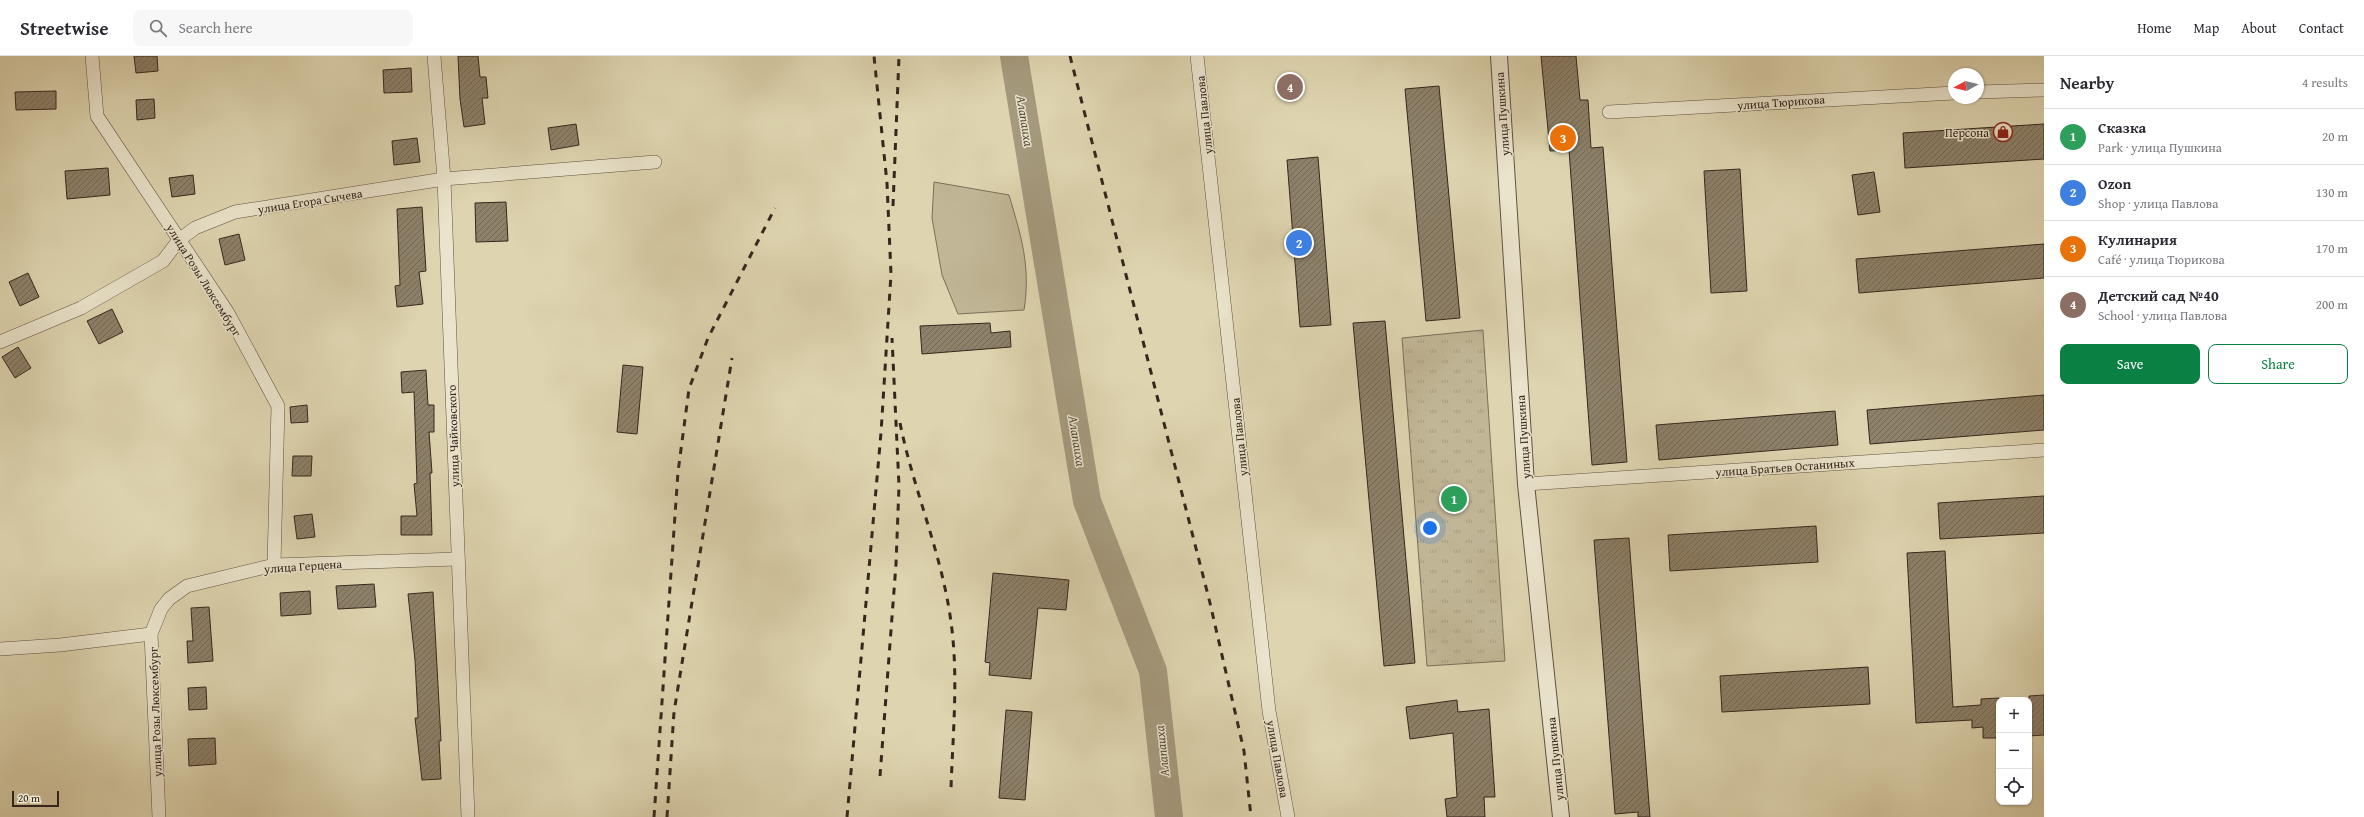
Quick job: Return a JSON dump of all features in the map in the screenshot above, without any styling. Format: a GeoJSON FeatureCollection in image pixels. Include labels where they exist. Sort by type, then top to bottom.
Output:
{"type":"FeatureCollection","features":[{"type":"Feature","properties":{"kind":"street","name":"улица Розы Люксембург"},"geometry":{"type":"LineString","coordinates":[[92,56],[97,116],[228,314],[278,406],[274,565]]}},
{"type":"Feature","properties":{"kind":"street","name":"улица Чайковского"},"geometry":{"type":"LineString","coordinates":[[434,56],[444,179],[457,559],[468,817]]}},
{"type":"Feature","properties":{"kind":"street","name":"улица Павлова"},"geometry":{"type":"LineString","coordinates":[[1197,56],[1269,711],[1288,817]]}},
{"type":"Feature","properties":{"kind":"street","name":"улица Пушкина"},"geometry":{"type":"LineString","coordinates":[[1499,56],[1526,484],[1561,817]]}},
{"type":"Feature","properties":{"kind":"street"},"geometry":{"type":"LineString","coordinates":[[1984,92],[2044,90]]}},
{"type":"Feature","properties":{"kind":"street","name":"улица Тюрикова"},"geometry":{"type":"LineString","coordinates":[[1609,112],[1948,93]]}},
{"type":"Feature","properties":{"kind":"street","name":"улица Егора Сычева"},"geometry":{"type":"LineString","coordinates":[[0,342],[81,308],[163,261],[179,240],[195,228],[235,212],[444,179],[655,162]]}},
{"type":"Feature","properties":{"kind":"street","name":"улица Братьев Останиных"},"geometry":{"type":"LineString","coordinates":[[1526,484],[2044,450]]}},
{"type":"Feature","properties":{"kind":"street","name":"улица Герцена"},"geometry":{"type":"LineString","coordinates":[[161,609],[168,599],[187,586],[274,565],[457,559]]}},
{"type":"Feature","properties":{"kind":"street","name":"улица Розы Люксембург"},"geometry":{"type":"LineString","coordinates":[[159,817],[151,634],[161,609]]}},
{"type":"Feature","properties":{"kind":"street"},"geometry":{"type":"LineString","coordinates":[[0,649],[60,645],[151,634]]}},
{"type":"Feature","properties":{"kind":"green space"},"geometry":{"type":"Polygon","coordinates":[[[934,182],[1009,195],[1024,251],[1026,294],[1024,310],[958,314],[942,275],[932,218],[934,182]]]}},
{"type":"Feature","properties":{"kind":"green space"},"geometry":{"type":"Polygon","coordinates":[[[1483,330],[1505,661],[1427,666],[1402,338],[1483,330]]]}},
{"type":"Feature","properties":{"kind":"building"},"geometry":{"type":"Polygon","coordinates":[[[134,56],[157,56],[158,71],[136,73],[134,56]]]}},
{"type":"Feature","properties":{"kind":"building"},"geometry":{"type":"Polygon","coordinates":[[[458,56],[478,56],[480,77],[486,77],[488,98],[482,98],[485,124],[464,127],[460,99],[458,56]]]}},
{"type":"Feature","properties":{"kind":"building"},"geometry":{"type":"Polygon","coordinates":[[[1541,56],[1576,56],[1580,100],[1588,100],[1591,148],[1603,147],[1627,462],[1592,465],[1569,150],[1550,151],[1541,56]]]}},
{"type":"Feature","properties":{"kind":"building"},"geometry":{"type":"Polygon","coordinates":[[[411,68],[412,92],[384,93],[383,70],[411,68]]]}},
{"type":"Feature","properties":{"kind":"building"},"geometry":{"type":"Polygon","coordinates":[[[1439,86],[1460,318],[1426,321],[1405,89],[1439,86]]]}},
{"type":"Feature","properties":{"kind":"building"},"geometry":{"type":"Polygon","coordinates":[[[56,91],[56,109],[16,110],[15,92],[56,91]]]}},
{"type":"Feature","properties":{"kind":"building"},"geometry":{"type":"Polygon","coordinates":[[[154,99],[155,118],[137,120],[136,100],[154,99]]]}},
{"type":"Feature","properties":{"kind":"building"},"geometry":{"type":"Polygon","coordinates":[[[576,124],[579,145],[551,150],[548,128],[576,124]]]}},
{"type":"Feature","properties":{"kind":"building"},"geometry":{"type":"Polygon","coordinates":[[[2044,124],[2044,159],[1905,168],[1903,133],[2044,124]]]}},
{"type":"Feature","properties":{"kind":"building"},"geometry":{"type":"Polygon","coordinates":[[[417,138],[420,162],[394,165],[392,141],[417,138]]]}},
{"type":"Feature","properties":{"kind":"building"},"geometry":{"type":"Polygon","coordinates":[[[1318,157],[1331,325],[1300,327],[1287,160],[1318,157]]]}},
{"type":"Feature","properties":{"kind":"building"},"geometry":{"type":"Polygon","coordinates":[[[108,168],[110,195],[67,199],[65,171],[108,168]]]}},
{"type":"Feature","properties":{"kind":"building"},"geometry":{"type":"Polygon","coordinates":[[[1740,169],[1747,291],[1711,293],[1704,171],[1740,169]]]}},
{"type":"Feature","properties":{"kind":"building"},"geometry":{"type":"Polygon","coordinates":[[[1874,172],[1880,212],[1858,215],[1852,175],[1874,172]]]}},
{"type":"Feature","properties":{"kind":"building"},"geometry":{"type":"Polygon","coordinates":[[[193,175],[195,194],[172,197],[169,178],[193,175]]]}},
{"type":"Feature","properties":{"kind":"building"},"geometry":{"type":"Polygon","coordinates":[[[506,202],[508,241],[476,242],[475,203],[506,202]]]}},
{"type":"Feature","properties":{"kind":"building"},"geometry":{"type":"Polygon","coordinates":[[[422,207],[426,271],[419,272],[423,304],[397,307],[395,286],[400,285],[397,209],[422,207]]]}},
{"type":"Feature","properties":{"kind":"building"},"geometry":{"type":"Polygon","coordinates":[[[239,234],[245,260],[225,265],[219,239],[239,234]]]}},
{"type":"Feature","properties":{"kind":"building"},"geometry":{"type":"Polygon","coordinates":[[[2044,244],[2044,278],[1859,293],[1856,259],[2044,244]]]}},
{"type":"Feature","properties":{"kind":"building"},"geometry":{"type":"Polygon","coordinates":[[[28,273],[39,297],[20,306],[9,282],[28,273]]]}},
{"type":"Feature","properties":{"kind":"building"},"geometry":{"type":"Polygon","coordinates":[[[112,309],[123,332],[99,344],[87,321],[112,309]]]}},
{"type":"Feature","properties":{"kind":"building"},"geometry":{"type":"Polygon","coordinates":[[[1385,321],[1415,663],[1384,666],[1353,323],[1385,321]]]}},
{"type":"Feature","properties":{"kind":"building"},"geometry":{"type":"Polygon","coordinates":[[[990,323],[991,333],[1010,331],[1011,347],[922,354],[920,326],[990,323]]]}},
{"type":"Feature","properties":{"kind":"building"},"geometry":{"type":"Polygon","coordinates":[[[18,347],[31,368],[15,378],[2,357],[18,347]]]}},
{"type":"Feature","properties":{"kind":"building"},"geometry":{"type":"Polygon","coordinates":[[[623,365],[643,367],[637,434],[617,432],[623,365]]]}},
{"type":"Feature","properties":{"kind":"building"},"geometry":{"type":"Polygon","coordinates":[[[426,370],[428,405],[434,405],[434,432],[429,432],[432,473],[430,473],[432,535],[401,535],[401,516],[417,516],[414,484],[417,483],[414,392],[402,393],[401,372],[426,370]]]}},
{"type":"Feature","properties":{"kind":"building"},"geometry":{"type":"Polygon","coordinates":[[[2044,395],[2044,430],[1870,444],[1867,410],[2044,395]]]}},
{"type":"Feature","properties":{"kind":"building"},"geometry":{"type":"Polygon","coordinates":[[[307,405],[308,422],[291,423],[290,407],[307,405]]]}},
{"type":"Feature","properties":{"kind":"building"},"geometry":{"type":"Polygon","coordinates":[[[1835,411],[1838,445],[1659,460],[1656,425],[1835,411]]]}},
{"type":"Feature","properties":{"kind":"building"},"geometry":{"type":"Polygon","coordinates":[[[293,456],[312,456],[311,476],[292,476],[293,456]]]}},
{"type":"Feature","properties":{"kind":"building"},"geometry":{"type":"Polygon","coordinates":[[[2044,496],[2044,533],[1940,539],[1938,503],[2044,496]]]}},
{"type":"Feature","properties":{"kind":"building"},"geometry":{"type":"Polygon","coordinates":[[[312,514],[315,537],[297,539],[294,516],[312,514]]]}},
{"type":"Feature","properties":{"kind":"building"},"geometry":{"type":"Polygon","coordinates":[[[1816,526],[1818,562],[1670,571],[1668,535],[1816,526]]]}},
{"type":"Feature","properties":{"kind":"building"},"geometry":{"type":"Polygon","coordinates":[[[1629,538],[1650,817],[1638,817],[1638,812],[1615,814],[1594,540],[1629,538]]]}},
{"type":"Feature","properties":{"kind":"building"},"geometry":{"type":"Polygon","coordinates":[[[1945,551],[1953,707],[1981,705],[1981,699],[1996,698],[1996,738],[1983,738],[1983,727],[1972,728],[1972,720],[1916,723],[1907,553],[1945,551]]]}},
{"type":"Feature","properties":{"kind":"building"},"geometry":{"type":"Polygon","coordinates":[[[993,573],[1069,580],[1066,610],[1038,608],[1031,679],[989,675],[990,663],[985,662],[993,573]]]}},
{"type":"Feature","properties":{"kind":"building"},"geometry":{"type":"Polygon","coordinates":[[[374,584],[376,607],[338,609],[336,586],[374,584]]]}},
{"type":"Feature","properties":{"kind":"building"},"geometry":{"type":"Polygon","coordinates":[[[310,591],[311,614],[281,616],[280,593],[310,591]]]}},
{"type":"Feature","properties":{"kind":"building"},"geometry":{"type":"Polygon","coordinates":[[[433,592],[441,741],[439,741],[441,779],[422,780],[415,718],[418,718],[415,660],[408,594],[433,592]]]}},
{"type":"Feature","properties":{"kind":"building"},"geometry":{"type":"Polygon","coordinates":[[[209,607],[213,661],[188,663],[187,641],[193,641],[191,608],[209,607]]]}},
{"type":"Feature","properties":{"kind":"building"},"geometry":{"type":"Polygon","coordinates":[[[1868,667],[1870,704],[1722,712],[1720,676],[1868,667]]]}},
{"type":"Feature","properties":{"kind":"building"},"geometry":{"type":"Polygon","coordinates":[[[206,687],[207,709],[189,710],[188,688],[206,687]]]}},
{"type":"Feature","properties":{"kind":"building"},"geometry":{"type":"Polygon","coordinates":[[[2044,695],[2044,735],[2032,736],[2032,697],[2029,696],[2044,695]]]}},
{"type":"Feature","properties":{"kind":"building"},"geometry":{"type":"Polygon","coordinates":[[[1457,700],[1458,712],[1489,709],[1495,797],[1484,797],[1485,817],[1447,817],[1445,799],[1457,797],[1453,733],[1410,739],[1406,707],[1457,700]]]}},
{"type":"Feature","properties":{"kind":"building"},"geometry":{"type":"Polygon","coordinates":[[[1006,710],[1032,712],[1025,800],[999,798],[1006,710]]]}},
{"type":"Feature","properties":{"kind":"building"},"geometry":{"type":"Polygon","coordinates":[[[215,738],[216,764],[189,766],[188,739],[215,738]]]}},
{"type":"Feature","properties":{"kind":"waterway","name":"Алапаиха"},"geometry":{"type":"LineString","coordinates":[[1014,56],[1087,501],[1153,671],[1169,817]]}},
{"type":"Feature","properties":{"kind":"railway"},"geometry":{"type":"LineString","coordinates":[[847,817],[881,433],[891,274],[887,183],[874,56]]}},
{"type":"Feature","properties":{"kind":"railway"},"geometry":{"type":"LineString","coordinates":[[893,206],[899,56]]}},
{"type":"Feature","properties":{"kind":"railway"},"geometry":{"type":"LineString","coordinates":[[1070,56],[1210,603],[1244,751],[1251,817]]}},
{"type":"Feature","properties":{"kind":"railway"},"geometry":{"type":"LineString","coordinates":[[654,817],[678,472],[689,389],[708,338],[775,208]]}},
{"type":"Feature","properties":{"kind":"railway"},"geometry":{"type":"LineString","coordinates":[[880,776],[896,564],[899,486],[892,338]]}},
{"type":"Feature","properties":{"kind":"railway"},"geometry":{"type":"LineString","coordinates":[[667,817],[674,712],[732,358]]}},
{"type":"Feature","properties":{"kind":"railway"},"geometry":{"type":"LineString","coordinates":[[900,423],[905,447],[946,590],[953,636],[955,679],[951,788]]}},
{"type":"Feature","properties":{"kind":"place","name":"Детский сад №40"},"geometry":{"type":"Point","coordinates":[1290,87]}},
{"type":"Feature","properties":{"kind":"place","name":"Персона"},"geometry":{"type":"Point","coordinates":[2003,132]}},
{"type":"Feature","properties":{"kind":"place","name":"Кулинария"},"geometry":{"type":"Point","coordinates":[1563,138]}},
{"type":"Feature","properties":{"kind":"place","name":"Ozon"},"geometry":{"type":"Point","coordinates":[1299,243]}},
{"type":"Feature","properties":{"kind":"place","name":"Сказка"},"geometry":{"type":"Point","coordinates":[1454,499]}}]}
